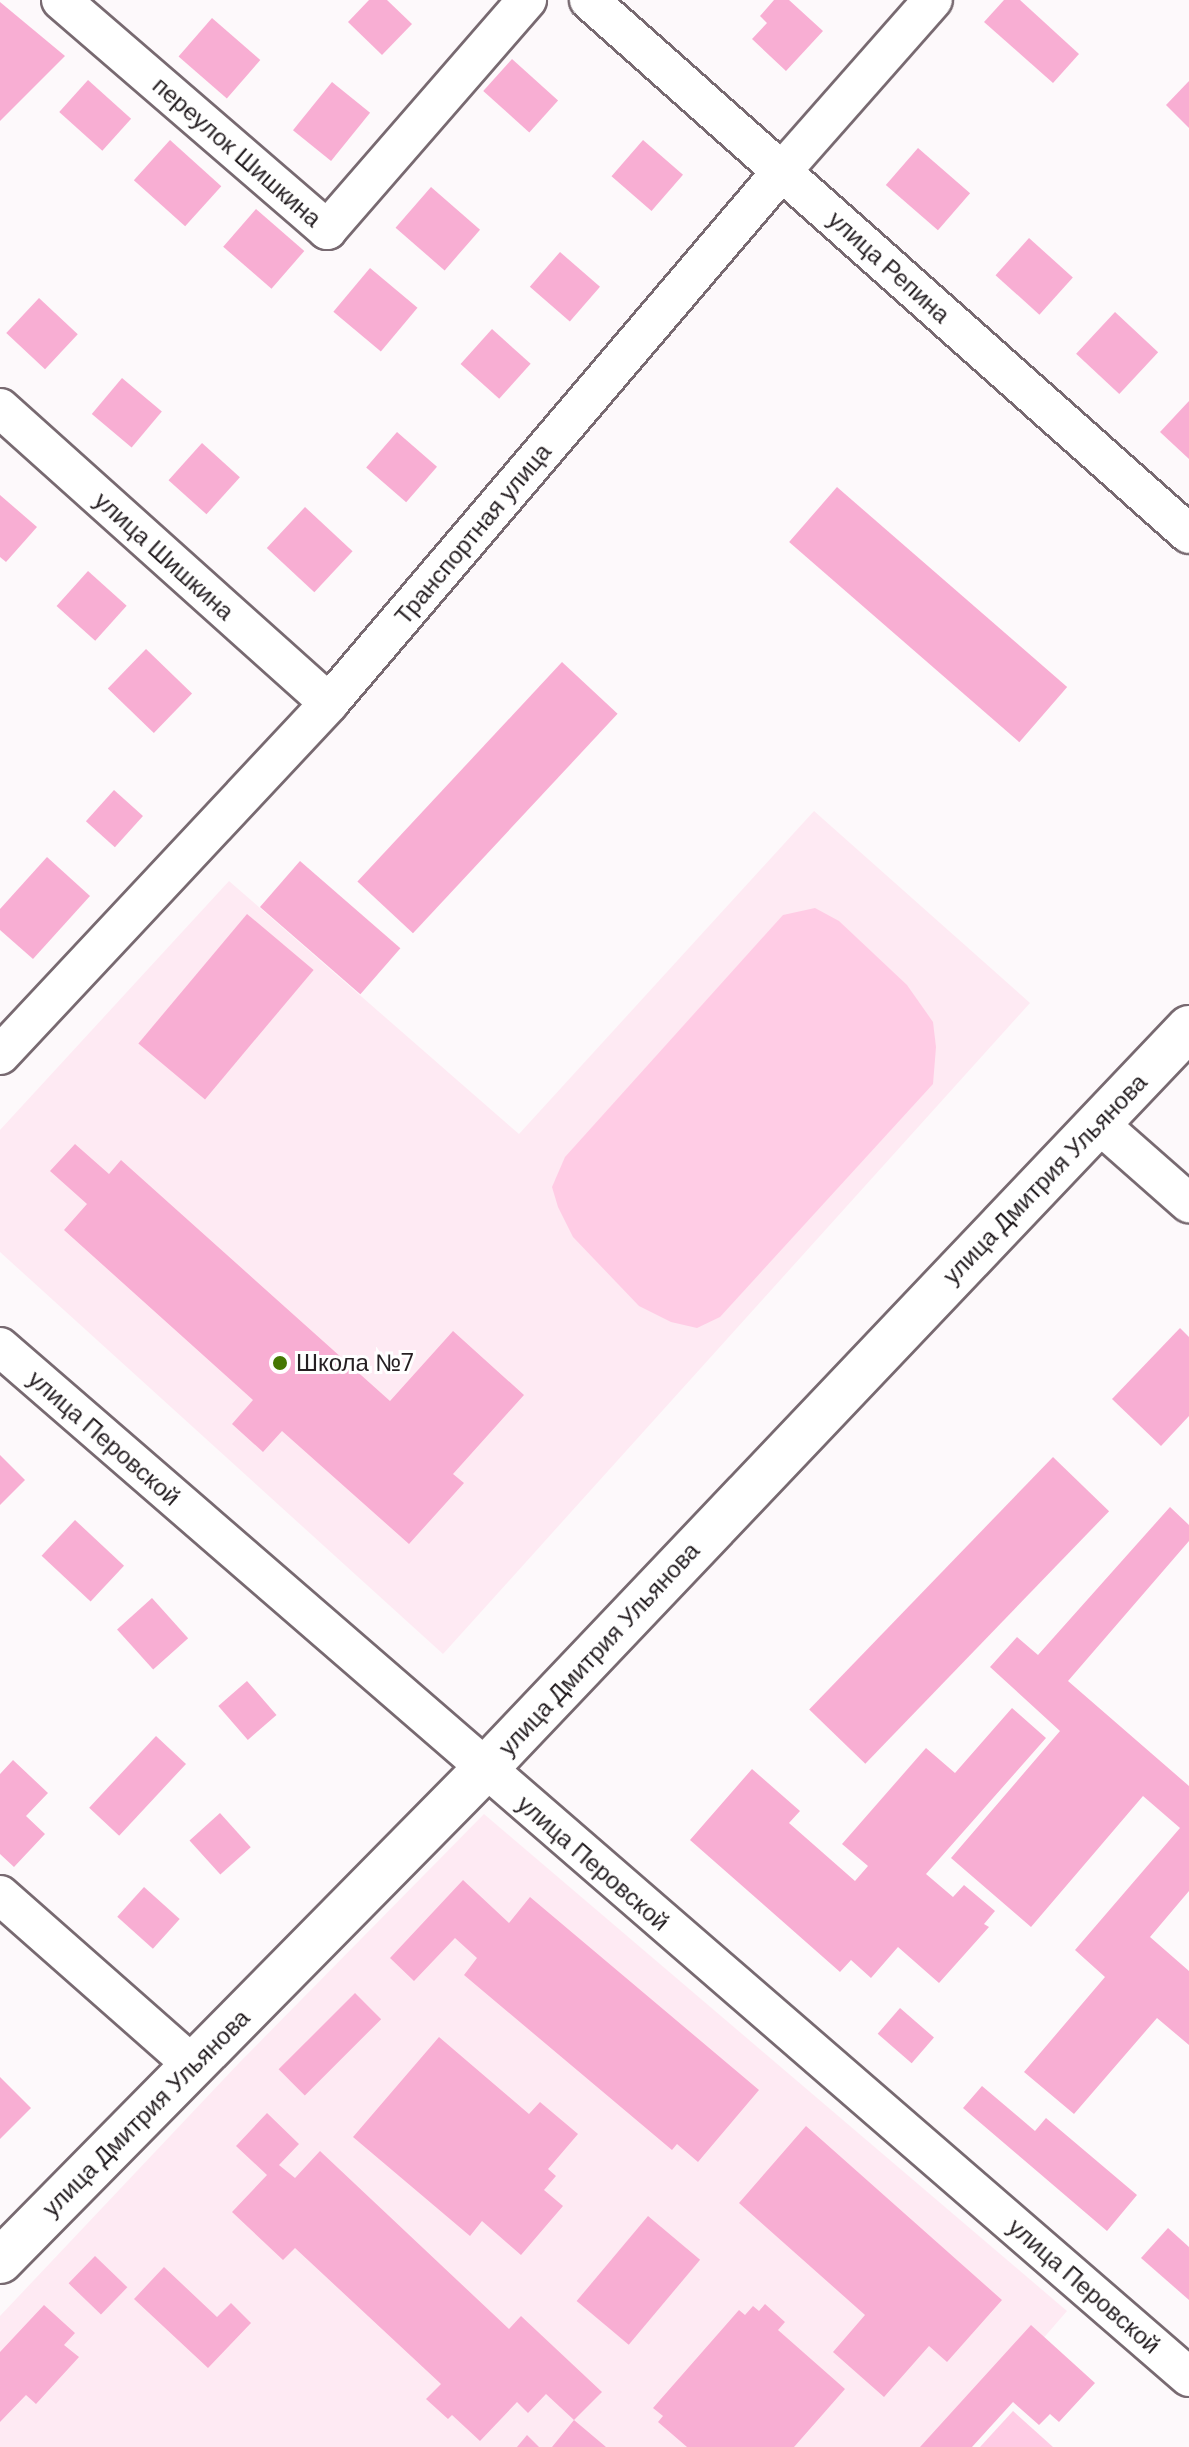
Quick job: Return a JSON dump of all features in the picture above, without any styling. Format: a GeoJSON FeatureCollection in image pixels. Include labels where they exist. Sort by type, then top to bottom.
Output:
{"type":"FeatureCollection","features":[{"type":"Feature","properties":{"kind":"street","name":"переулок Шишкина"},"geometry":{"type":"LineString","coordinates":[[61,0],[327,230],[527,0]]}},
{"type":"Feature","properties":{"kind":"street","name":"улица Репина"},"geometry":{"type":"LineString","coordinates":[[589,0],[1189,534]]}},
{"type":"Feature","properties":{"kind":"street","name":"Транспортная улица"},"geometry":{"type":"LineString","coordinates":[[0,1055],[329,703],[782,171],[933,0]]}},
{"type":"Feature","properties":{"kind":"street","name":"улица Шишкина"},"geometry":{"type":"LineString","coordinates":[[0,408],[329,703]]}},
{"type":"Feature","properties":{"kind":"street","name":"улица Дмитрия Ульянова"},"geometry":{"type":"LineString","coordinates":[[0,2261],[485,1769],[1189,1028]]}},
{"type":"Feature","properties":{"kind":"street"},"geometry":{"type":"LineString","coordinates":[[1097,1122],[1189,1203]]}},
{"type":"Feature","properties":{"kind":"street","name":"улица Перовской"},"geometry":{"type":"LineString","coordinates":[[0,1347],[1189,2377]]}},
{"type":"Feature","properties":{"kind":"street"},"geometry":{"type":"LineString","coordinates":[[0,1895],[193,2065]]}},
{"type":"Feature","properties":{"kind":"shaded area"},"geometry":{"type":"Polygon","coordinates":[[[814,811],[1030,1003],[443,1654],[0,1252],[0,1130],[229,881],[519,1134],[814,811]]]}},
{"type":"Feature","properties":{"kind":"shaded area"},"geometry":{"type":"Polygon","coordinates":[[[815,908],[839,921],[907,985],[933,1022],[936,1047],[933,1084],[720,1317],[697,1328],[671,1322],[639,1306],[573,1237],[552,1187],[565,1157],[783,915],[815,908]]]}},
{"type":"Feature","properties":{"kind":"shaded area"},"geometry":{"type":"Polygon","coordinates":[[[484,1814],[1067,2311],[949,2447],[0,2447],[0,2316],[239,2063],[484,1814]]]}},
{"type":"Feature","properties":{"kind":"shaded area"},"geometry":{"type":"Polygon","coordinates":[[[1013,2411],[1053,2447],[980,2447],[1013,2411]]]}},
{"type":"Feature","properties":{"kind":"building"},"geometry":{"type":"Polygon","coordinates":[[[369,0],[387,0],[412,24],[382,55],[348,22],[369,0]]]}},
{"type":"Feature","properties":{"kind":"building"},"geometry":{"type":"Polygon","coordinates":[[[774,0],[789,0],[823,31],[786,71],[752,39],[767,23],[760,16],[774,0]]]}},
{"type":"Feature","properties":{"kind":"building"},"geometry":{"type":"Polygon","coordinates":[[[1004,0],[1020,0],[1079,54],[1053,83],[984,22],[1004,0]]]}},
{"type":"Feature","properties":{"kind":"building"},"geometry":{"type":"Polygon","coordinates":[[[0,2],[65,56],[0,121],[0,2]]]}},
{"type":"Feature","properties":{"kind":"building"},"geometry":{"type":"Polygon","coordinates":[[[212,18],[260,60],[227,98],[179,56],[212,18]]]}},
{"type":"Feature","properties":{"kind":"building"},"geometry":{"type":"Polygon","coordinates":[[[512,59],[558,100],[529,132],[483,91],[512,59]]]}},
{"type":"Feature","properties":{"kind":"building"},"geometry":{"type":"Polygon","coordinates":[[[88,80],[131,119],[102,151],[59,112],[88,80]]]}},
{"type":"Feature","properties":{"kind":"building"},"geometry":{"type":"Polygon","coordinates":[[[1189,81],[1189,128],[1166,105],[1189,81]]]}},
{"type":"Feature","properties":{"kind":"building"},"geometry":{"type":"Polygon","coordinates":[[[332,82],[370,113],[331,161],[293,130],[332,82]]]}},
{"type":"Feature","properties":{"kind":"building"},"geometry":{"type":"Polygon","coordinates":[[[170,140],[221,186],[185,226],[134,180],[170,140]]]}},
{"type":"Feature","properties":{"kind":"building"},"geometry":{"type":"Polygon","coordinates":[[[643,140],[683,175],[652,211],[612,176],[643,140]]]}},
{"type":"Feature","properties":{"kind":"building"},"geometry":{"type":"Polygon","coordinates":[[[918,148],[970,193],[938,230],[886,185],[918,148]]]}},
{"type":"Feature","properties":{"kind":"building"},"geometry":{"type":"Polygon","coordinates":[[[431,187],[480,230],[445,270],[396,228],[431,187]]]}},
{"type":"Feature","properties":{"kind":"building"},"geometry":{"type":"Polygon","coordinates":[[[256,209],[304,251],[271,289],[223,247],[256,209]]]}},
{"type":"Feature","properties":{"kind":"building"},"geometry":{"type":"Polygon","coordinates":[[[1029,238],[1073,277],[1039,315],[996,275],[1029,238]]]}},
{"type":"Feature","properties":{"kind":"building"},"geometry":{"type":"Polygon","coordinates":[[[560,252],[600,287],[570,321],[530,287],[560,252]]]}},
{"type":"Feature","properties":{"kind":"building"},"geometry":{"type":"Polygon","coordinates":[[[370,268],[417,308],[381,352],[333,312],[370,268]]]}},
{"type":"Feature","properties":{"kind":"building"},"geometry":{"type":"Polygon","coordinates":[[[39,298],[78,334],[45,369],[6,333],[39,298]]]}},
{"type":"Feature","properties":{"kind":"building"},"geometry":{"type":"Polygon","coordinates":[[[1115,312],[1158,352],[1119,394],[1076,354],[1115,312]]]}},
{"type":"Feature","properties":{"kind":"building"},"geometry":{"type":"Polygon","coordinates":[[[492,329],[531,364],[499,399],[461,364],[492,329]]]}},
{"type":"Feature","properties":{"kind":"building"},"geometry":{"type":"Polygon","coordinates":[[[122,378],[162,411],[132,447],[92,414],[122,378]]]}},
{"type":"Feature","properties":{"kind":"building"},"geometry":{"type":"Polygon","coordinates":[[[1189,401],[1189,459],[1160,432],[1189,401]]]}},
{"type":"Feature","properties":{"kind":"building"},"geometry":{"type":"Polygon","coordinates":[[[397,432],[437,467],[406,502],[366,467],[397,432]]]}},
{"type":"Feature","properties":{"kind":"building"},"geometry":{"type":"Polygon","coordinates":[[[202,443],[240,477],[206,514],[169,480],[202,443]]]}},
{"type":"Feature","properties":{"kind":"building"},"geometry":{"type":"Polygon","coordinates":[[[837,487],[1067,687],[1019,742],[789,542],[837,487]]]}},
{"type":"Feature","properties":{"kind":"building"},"geometry":{"type":"Polygon","coordinates":[[[0,495],[37,527],[6,562],[0,557],[0,495]]]}},
{"type":"Feature","properties":{"kind":"building"},"geometry":{"type":"Polygon","coordinates":[[[305,507],[353,551],[314,592],[267,548],[305,507]]]}},
{"type":"Feature","properties":{"kind":"building"},"geometry":{"type":"Polygon","coordinates":[[[88,571],[127,606],[95,641],[57,606],[88,571]]]}},
{"type":"Feature","properties":{"kind":"building"},"geometry":{"type":"Polygon","coordinates":[[[146,649],[192,693],[154,733],[108,689],[146,649]]]}},
{"type":"Feature","properties":{"kind":"building"},"geometry":{"type":"Polygon","coordinates":[[[562,662],[618,714],[413,933],[357,881],[562,662]]]}},
{"type":"Feature","properties":{"kind":"building"},"geometry":{"type":"Polygon","coordinates":[[[114,790],[143,816],[115,847],[86,821],[114,790]]]}},
{"type":"Feature","properties":{"kind":"building"},"geometry":{"type":"Polygon","coordinates":[[[47,857],[90,896],[33,959],[0,930],[0,909],[47,857]]]}},
{"type":"Feature","properties":{"kind":"building"},"geometry":{"type":"Polygon","coordinates":[[[300,861],[400,948],[360,994],[260,907],[300,861]]]}},
{"type":"Feature","properties":{"kind":"building"},"geometry":{"type":"Polygon","coordinates":[[[247,914],[314,970],[205,1099],[138,1043],[247,914]]]}},
{"type":"Feature","properties":{"kind":"building","name":"Школа №7"},"geometry":{"type":"Polygon","coordinates":[[[75,1144],[109,1174],[121,1160],[390,1401],[453,1331],[524,1395],[453,1474],[464,1483],[409,1544],[282,1431],[263,1452],[232,1424],[253,1400],[64,1230],[87,1204],[50,1171],[75,1144]]]}},
{"type":"Feature","properties":{"kind":"building"},"geometry":{"type":"Polygon","coordinates":[[[1180,1328],[1189,1337],[1189,1416],[1161,1446],[1112,1399],[1180,1328]]]}},
{"type":"Feature","properties":{"kind":"building"},"geometry":{"type":"Polygon","coordinates":[[[0,1455],[25,1480],[0,1505],[0,1455]]]}},
{"type":"Feature","properties":{"kind":"building"},"geometry":{"type":"Polygon","coordinates":[[[1053,1457],[1109,1511],[865,1764],[809,1709],[1053,1457]]]}},
{"type":"Feature","properties":{"kind":"building"},"geometry":{"type":"Polygon","coordinates":[[[1170,1507],[1189,1525],[1189,1541],[1068,1681],[1189,1786],[1189,1891],[1150,1937],[1189,1971],[1189,2045],[1157,2018],[1074,2114],[1024,2072],[1105,1977],[1075,1950],[1180,1828],[1143,1796],[1031,1927],[951,1858],[1060,1731],[990,1667],[1017,1637],[1038,1655],[1170,1507]]]}},
{"type":"Feature","properties":{"kind":"building"},"geometry":{"type":"Polygon","coordinates":[[[75,1520],[124,1566],[91,1602],[42,1556],[75,1520]]]}},
{"type":"Feature","properties":{"kind":"building"},"geometry":{"type":"Polygon","coordinates":[[[152,1598],[188,1638],[153,1670],[117,1629],[152,1598]]]}},
{"type":"Feature","properties":{"kind":"building"},"geometry":{"type":"Polygon","coordinates":[[[247,1681],[277,1715],[248,1740],[218,1706],[247,1681]]]}},
{"type":"Feature","properties":{"kind":"building"},"geometry":{"type":"Polygon","coordinates":[[[1012,1708],[1046,1738],[926,1874],[953,1897],[964,1885],[995,1911],[984,1924],[989,1927],[939,1983],[898,1947],[871,1978],[851,1960],[840,1972],[690,1840],[752,1769],[800,1811],[789,1823],[855,1881],[868,1866],[842,1844],[926,1748],[955,1773],[1012,1708]]]}},
{"type":"Feature","properties":{"kind":"building"},"geometry":{"type":"Polygon","coordinates":[[[156,1736],[186,1764],[119,1836],[89,1808],[156,1736]]]}},
{"type":"Feature","properties":{"kind":"building"},"geometry":{"type":"Polygon","coordinates":[[[13,1760],[48,1793],[26,1816],[45,1834],[14,1867],[0,1854],[0,1774],[13,1760]]]}},
{"type":"Feature","properties":{"kind":"building"},"geometry":{"type":"Polygon","coordinates":[[[220,1813],[251,1847],[220,1875],[190,1840],[220,1813]]]}},
{"type":"Feature","properties":{"kind":"building"},"geometry":{"type":"Polygon","coordinates":[[[463,1880],[509,1923],[530,1897],[759,2090],[698,2162],[677,2144],[672,2150],[464,1975],[477,1958],[455,1938],[414,1981],[390,1958],[463,1880]]]}},
{"type":"Feature","properties":{"kind":"building"},"geometry":{"type":"Polygon","coordinates":[[[144,1887],[180,1919],[153,1949],[117,1917],[144,1887]]]}},
{"type":"Feature","properties":{"kind":"building"},"geometry":{"type":"Polygon","coordinates":[[[355,1993],[381,2019],[305,2096],[279,2069],[355,1993]]]}},
{"type":"Feature","properties":{"kind":"building"},"geometry":{"type":"Polygon","coordinates":[[[900,2008],[934,2038],[912,2063],[878,2034],[900,2008]]]}},
{"type":"Feature","properties":{"kind":"building"},"geometry":{"type":"Polygon","coordinates":[[[439,2037],[529,2114],[540,2102],[578,2134],[548,2169],[556,2176],[544,2190],[563,2206],[521,2255],[482,2221],[470,2236],[353,2137],[439,2037]]]}},
{"type":"Feature","properties":{"kind":"building"},"geometry":{"type":"Polygon","coordinates":[[[0,2077],[31,2108],[0,2139],[0,2077]]]}},
{"type":"Feature","properties":{"kind":"building"},"geometry":{"type":"Polygon","coordinates":[[[982,2086],[1035,2131],[1046,2118],[1137,2195],[1107,2231],[963,2108],[982,2086]]]}},
{"type":"Feature","properties":{"kind":"building"},"geometry":{"type":"Polygon","coordinates":[[[267,2113],[299,2144],[279,2165],[295,2178],[320,2151],[509,2329],[521,2316],[602,2392],[574,2420],[546,2394],[528,2413],[517,2402],[480,2441],[452,2415],[448,2419],[426,2399],[441,2384],[295,2248],[283,2260],[232,2212],[267,2175],[236,2146],[267,2113]]]}},
{"type":"Feature","properties":{"kind":"building"},"geometry":{"type":"Polygon","coordinates":[[[806,2126],[1002,2300],[947,2362],[929,2346],[884,2397],[833,2352],[865,2315],[739,2203],[806,2126]]]}},
{"type":"Feature","properties":{"kind":"building"},"geometry":{"type":"Polygon","coordinates":[[[648,2216],[700,2260],[629,2345],[577,2301],[648,2216]]]}},
{"type":"Feature","properties":{"kind":"building"},"geometry":{"type":"Polygon","coordinates":[[[1168,2228],[1189,2247],[1189,2300],[1141,2258],[1168,2228]]]}},
{"type":"Feature","properties":{"kind":"building"},"geometry":{"type":"Polygon","coordinates":[[[95,2256],[127,2287],[101,2315],[69,2283],[95,2256]]]}},
{"type":"Feature","properties":{"kind":"building"},"geometry":{"type":"Polygon","coordinates":[[[164,2267],[217,2317],[231,2303],[251,2323],[208,2368],[134,2299],[164,2267]]]}},
{"type":"Feature","properties":{"kind":"building"},"geometry":{"type":"Polygon","coordinates":[[[765,2304],[785,2322],[778,2330],[845,2389],[794,2447],[687,2447],[658,2422],[663,2416],[653,2408],[739,2310],[745,2315],[753,2306],[759,2311],[765,2304]]]}},
{"type":"Feature","properties":{"kind":"building"},"geometry":{"type":"Polygon","coordinates":[[[44,2305],[75,2333],[64,2345],[79,2357],[36,2404],[26,2395],[0,2422],[0,2352],[44,2305]]]}},
{"type":"Feature","properties":{"kind":"building"},"geometry":{"type":"Polygon","coordinates":[[[1031,2325],[1095,2383],[1059,2422],[1050,2414],[1039,2425],[1013,2402],[972,2447],[920,2447],[1031,2325]]]}},
{"type":"Feature","properties":{"kind":"building"},"geometry":{"type":"Polygon","coordinates":[[[574,2420],[606,2447],[552,2447],[574,2420]]]}},
{"type":"Feature","properties":{"kind":"building"},"geometry":{"type":"Polygon","coordinates":[[[527,2435],[539,2447],[517,2447],[527,2435]]]}},
{"type":"Feature","properties":{"kind":"place","name":"Школа №7"},"geometry":{"type":"Point","coordinates":[280,1363]}}]}
